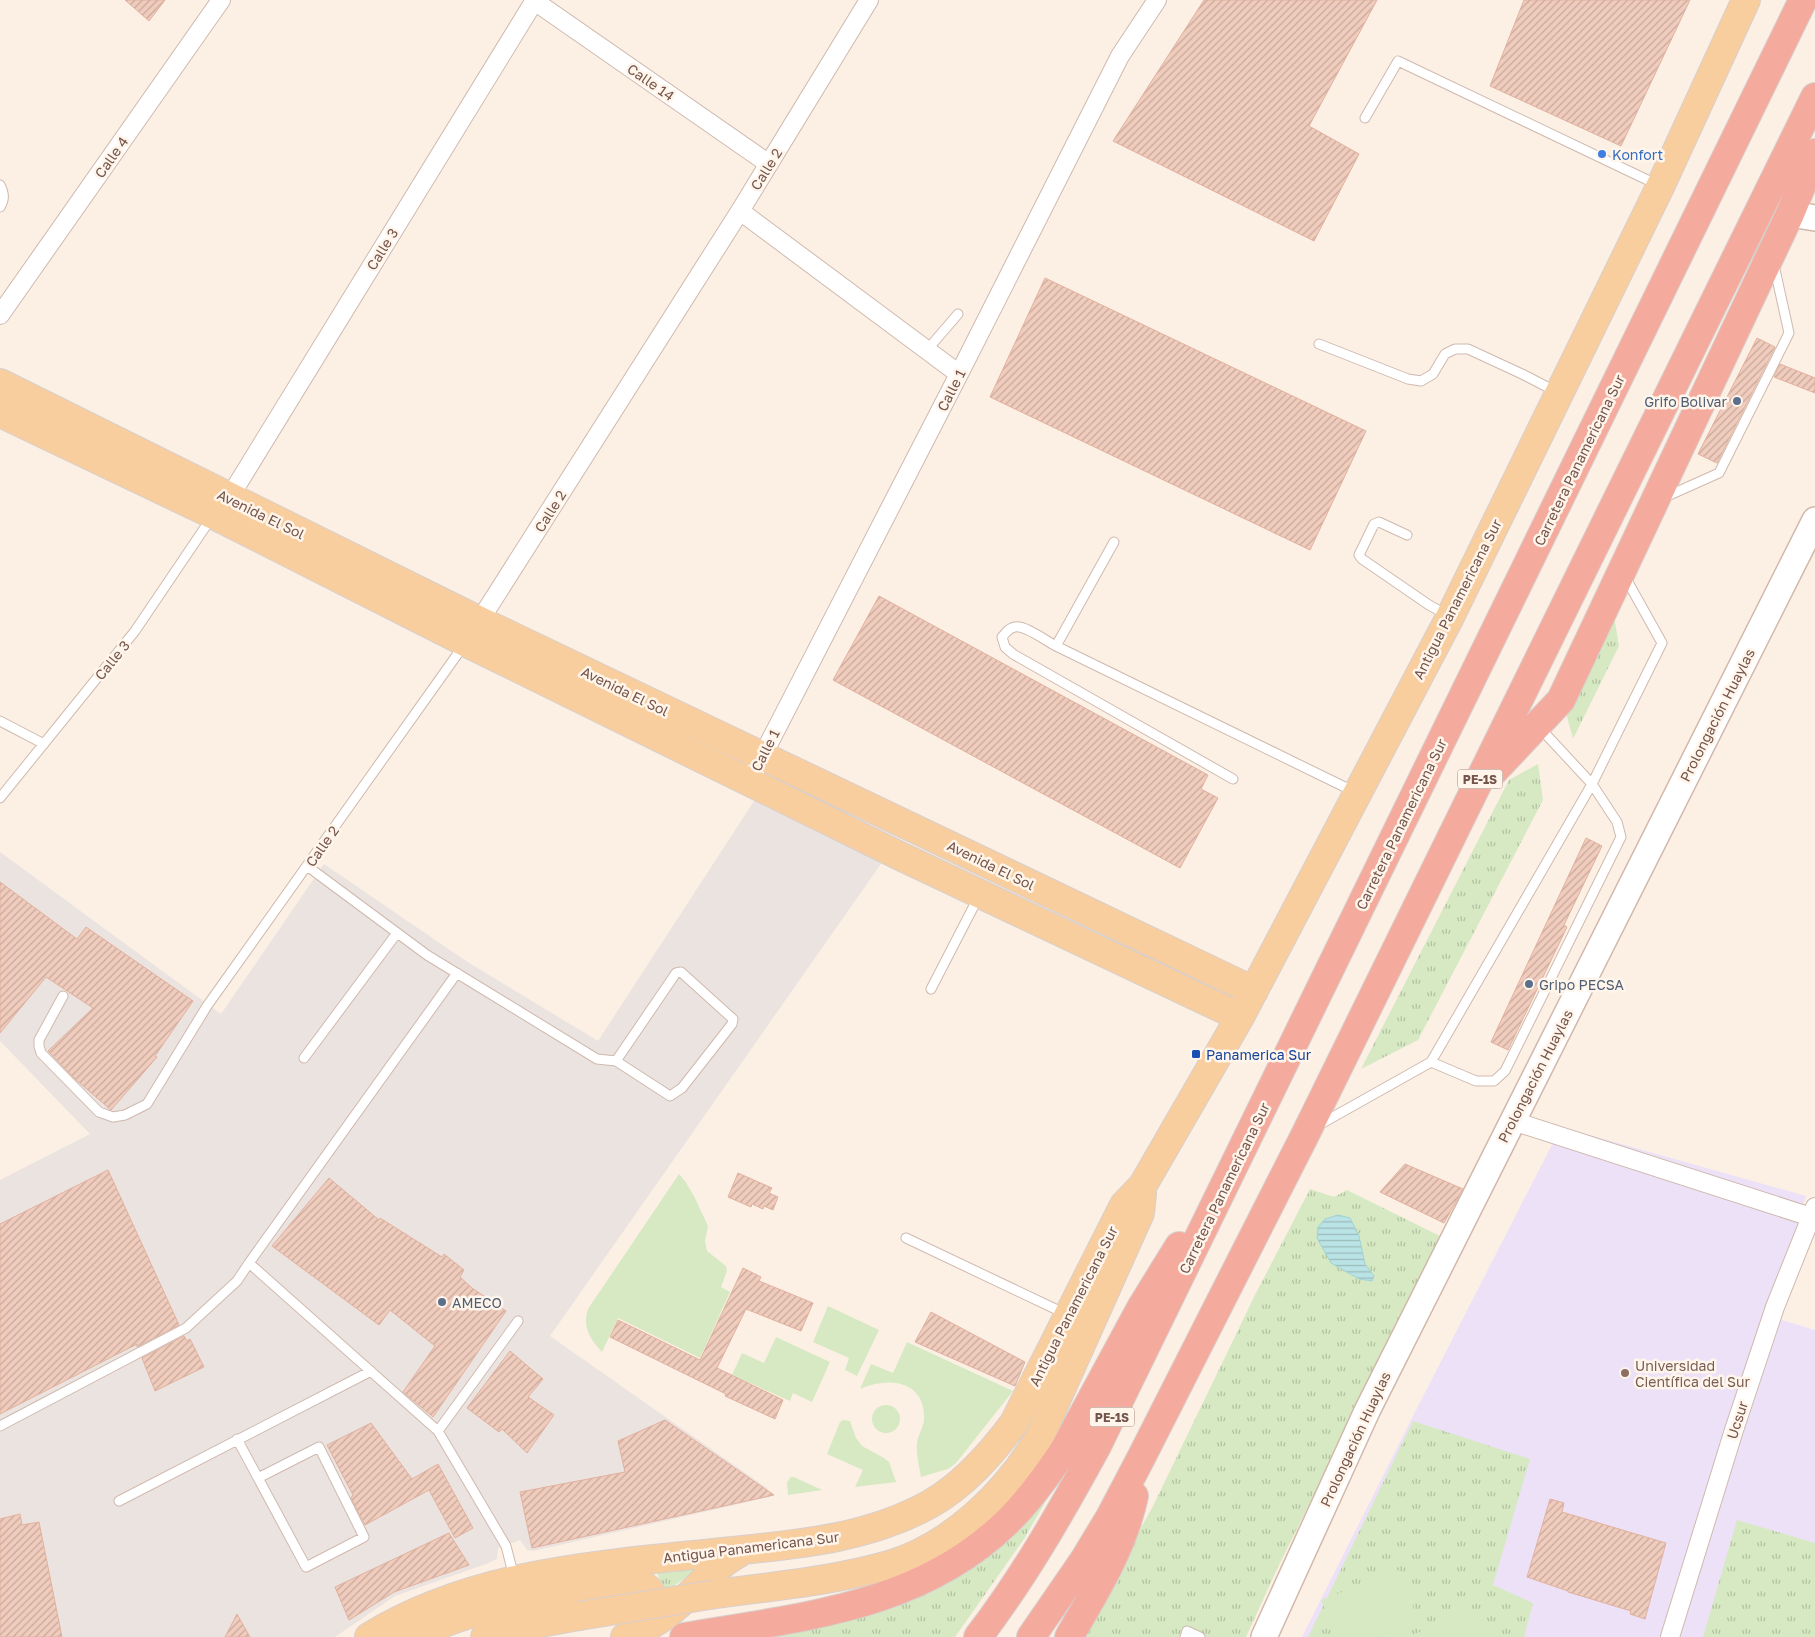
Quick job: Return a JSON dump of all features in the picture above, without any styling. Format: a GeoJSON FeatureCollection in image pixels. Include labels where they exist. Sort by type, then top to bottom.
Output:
{"type":"FeatureCollection","features":[{"type":"Feature","properties":{"kind":"highway","name":"Carretera Panamericana Sur"},"geometry":{"type":"LineString","coordinates":[[978,1637],[1022,1575],[1076,1486],[1102,1438],[1803,0]]}},
{"type":"Feature","properties":{"kind":"highway","name":"PE-1S"},"geometry":{"type":"LineString","coordinates":[[1031,1637],[1097,1538],[1141,1458],[1306,1132],[1815,97]]}},
{"type":"Feature","properties":{"kind":"highway"},"geometry":{"type":"LineString","coordinates":[[1474,792],[1560,700],[1772,252],[1803,216],[1815,153]]}},
{"type":"Feature","properties":{"kind":"highway"},"geometry":{"type":"LineString","coordinates":[[684,1637],[828,1612],[877,1599],[933,1576],[991,1537],[1026,1502],[1053,1467],[1160,1274],[1225,1185]]}},
{"type":"Feature","properties":{"kind":"highway"},"geometry":{"type":"LineString","coordinates":[[1069,1637],[1102,1580],[1120,1542],[1133,1502],[1141,1458]]}},
{"type":"Feature","properties":{"kind":"main road","name":"Antigua Panamericana Sur"},"geometry":{"type":"LineString","coordinates":[[369,1637],[383,1628],[420,1611],[472,1592],[529,1576],[642,1560],[814,1542],[863,1532],[932,1503],[956,1487],[995,1448],[1014,1423],[1124,1205],[1143,1185],[1240,1017],[1450,617],[1660,187],[1746,0]]}},
{"type":"Feature","properties":{"kind":"main road","name":"Avenida El Sol"},"geometry":{"type":"LineString","coordinates":[[0,383],[221,506],[473,632],[749,782],[1240,1017]]}},
{"type":"Feature","properties":{"kind":"main road","name":"Avenida El Sol"},"geometry":{"type":"LineString","coordinates":[[0,413],[221,506]]}},
{"type":"Feature","properties":{"kind":"main road","name":"Avenida El Sol"},"geometry":{"type":"LineString","coordinates":[[473,632],[762,756],[1254,991]]}},
{"type":"Feature","properties":{"kind":"main road","name":"Antigua Panamericana Sur"},"geometry":{"type":"LineString","coordinates":[[485,1637],[522,1626],[579,1616],[831,1578],[891,1564],[944,1539],[987,1506],[1020,1468],[1041,1434],[1140,1213],[1143,1185]]}},
{"type":"Feature","properties":{"kind":"main road"},"geometry":{"type":"LineString","coordinates":[[634,1633],[664,1617],[712,1572],[744,1550]]}},
{"type":"Feature","properties":{"kind":"main road"},"geometry":{"type":"LineString","coordinates":[[410,1637],[455,1618],[500,1604],[540,1594],[627,1580],[637,1580],[645,1585],[653,1597],[652,1614],[634,1633]]}},
{"type":"Feature","properties":{"kind":"street","name":"Calle 4"},"geometry":{"type":"LineString","coordinates":[[0,315],[221,0]]}},
{"type":"Feature","properties":{"kind":"street","name":"Calle 14"},"geometry":{"type":"LineString","coordinates":[[534,0],[769,164]]}},
{"type":"Feature","properties":{"kind":"street","name":"Calle 3"},"geometry":{"type":"LineString","coordinates":[[221,506],[534,0]]}},
{"type":"Feature","properties":{"kind":"street","name":"Calle 2"},"geometry":{"type":"LineString","coordinates":[[473,632],[740,211],[870,0]]}},
{"type":"Feature","properties":{"kind":"street","name":"Calle 1"},"geometry":{"type":"LineString","coordinates":[[749,782],[960,374],[1120,56],[1157,0]]}},
{"type":"Feature","properties":{"kind":"street"},"geometry":{"type":"LineString","coordinates":[[740,211],[960,374]]}},
{"type":"Feature","properties":{"kind":"street","name":"Prolongación Huaylas"},"geometry":{"type":"LineString","coordinates":[[1264,1637],[1367,1411],[1815,520]]}},
{"type":"Feature","properties":{"kind":"street"},"geometry":{"type":"LineString","coordinates":[[1513,1121],[1813,1212]]}},
{"type":"Feature","properties":{"kind":"street","name":"Ucsur"},"geometry":{"type":"LineString","coordinates":[[1670,1637],[1743,1402],[1775,1307],[1813,1212]]}},
{"type":"Feature","properties":{"kind":"lane"},"geometry":{"type":"LineString","coordinates":[[1365,118],[1398,61],[1660,187]]}},
{"type":"Feature","properties":{"kind":"lane"},"geometry":{"type":"LineString","coordinates":[[0,185],[4,194],[0,207]]}},
{"type":"Feature","properties":{"kind":"lane"},"geometry":{"type":"LineString","coordinates":[[1654,502],[1719,473],[1788,333],[1772,252]]}},
{"type":"Feature","properties":{"kind":"lane"},"geometry":{"type":"LineString","coordinates":[[927,350],[958,314]]}},
{"type":"Feature","properties":{"kind":"lane"},"geometry":{"type":"LineString","coordinates":[[1318,344],[1408,379],[1421,380],[1433,374],[1445,354],[1455,349],[1468,349],[1560,394]]}},
{"type":"Feature","properties":{"kind":"lane","name":"Calle 3"},"geometry":{"type":"LineString","coordinates":[[0,798],[136,631],[221,506]]}},
{"type":"Feature","properties":{"kind":"lane"},"geometry":{"type":"LineString","coordinates":[[1407,535],[1378,522],[1374,524],[1358,555],[1404,589],[1450,617]]}},
{"type":"Feature","properties":{"kind":"lane"},"geometry":{"type":"LineString","coordinates":[[1056,646],[1114,542]]}},
{"type":"Feature","properties":{"kind":"lane"},"geometry":{"type":"LineString","coordinates":[[1306,1132],[1431,1062],[1592,784],[1662,643],[1621,571]]}},
{"type":"Feature","properties":{"kind":"lane"},"geometry":{"type":"LineString","coordinates":[[1233,778],[1014,654],[1005,647],[1002,637],[1008,630],[1015,627],[1023,628],[1056,646],[1357,793]]}},
{"type":"Feature","properties":{"kind":"lane","name":"Calle 2"},"geometry":{"type":"LineString","coordinates":[[63,996],[39,1040],[41,1053],[99,1112],[113,1117],[125,1115],[147,1104],[207,1006],[473,632]]}},
{"type":"Feature","properties":{"kind":"lane"},"geometry":{"type":"LineString","coordinates":[[0,721],[44,744]]}},
{"type":"Feature","properties":{"kind":"lane"},"geometry":{"type":"LineString","coordinates":[[1431,1062],[1476,1081],[1494,1081],[1506,1071],[1621,837],[1617,822],[1592,784],[1537,725]]}},
{"type":"Feature","properties":{"kind":"lane"},"geometry":{"type":"LineString","coordinates":[[307,866],[427,955],[597,1059],[616,1061],[670,1096],[682,1088],[732,1024],[733,1019],[681,972],[676,973],[616,1061]]}},
{"type":"Feature","properties":{"kind":"lane"},"geometry":{"type":"LineString","coordinates":[[931,990],[980,894]]}},
{"type":"Feature","properties":{"kind":"lane"},"geometry":{"type":"LineString","coordinates":[[304,1058],[397,933]]}},
{"type":"Feature","properties":{"kind":"lane"},"geometry":{"type":"LineString","coordinates":[[0,1426],[186,1328],[237,1281],[456,973]]}},
{"type":"Feature","properties":{"kind":"lane"},"geometry":{"type":"LineString","coordinates":[[906,1238],[1068,1315]]}},
{"type":"Feature","properties":{"kind":"lane"},"geometry":{"type":"LineString","coordinates":[[249,1263],[438,1431],[506,1546],[515,1580]]}},
{"type":"Feature","properties":{"kind":"lane"},"geometry":{"type":"LineString","coordinates":[[438,1431],[518,1321]]}},
{"type":"Feature","properties":{"kind":"lane"},"geometry":{"type":"LineString","coordinates":[[119,1501],[371,1371]]}},
{"type":"Feature","properties":{"kind":"lane"},"geometry":{"type":"LineString","coordinates":[[237,1439],[258,1478],[306,1567],[364,1538],[319,1447],[258,1478]]}},
{"type":"Feature","properties":{"kind":"lane"},"geometry":{"type":"LineString","coordinates":[[1184,1637],[1187,1631],[1200,1637]]}},
{"type":"Feature","properties":{"kind":"shaded area","name":"AMECO"},"geometry":{"type":"Polygon","coordinates":[[[756,798],[883,861],[550,1336],[767,1488],[770,1497],[533,1551],[527,1550],[520,1540],[498,1548],[497,1559],[486,1564],[395,1596],[335,1637],[0,1637],[0,1180],[90,1134],[0,1041],[0,852],[221,1014],[324,864],[466,961],[598,1041],[756,798]]]}},
{"type":"Feature","properties":{"kind":"shaded area","name":"Universidad Científica del Sur"},"geometry":{"type":"Polygon","coordinates":[[[1561,1127],[1806,1196],[1769,1316],[1815,1330],[1815,1637],[1302,1637],[1413,1416],[1561,1127]]]}},
{"type":"Feature","properties":{"kind":"green space"},"geometry":{"type":"Polygon","coordinates":[[[1612,604],[1619,646],[1573,739],[1565,709],[1612,604]]]}},
{"type":"Feature","properties":{"kind":"green space"},"geometry":{"type":"Polygon","coordinates":[[[1538,764],[1543,800],[1418,1040],[1361,1069],[1509,780],[1538,764]]]}},
{"type":"Feature","properties":{"kind":"green space"},"geometry":{"type":"Polygon","coordinates":[[[679,1174],[694,1196],[708,1226],[705,1241],[707,1251],[726,1266],[727,1271],[721,1287],[730,1292],[700,1358],[618,1318],[602,1352],[588,1332],[586,1315],[588,1309],[679,1174]]]}},
{"type":"Feature","properties":{"kind":"green space"},"geometry":{"type":"Polygon","coordinates":[[[1310,1189],[1334,1197],[1347,1190],[1442,1237],[1277,1569],[1246,1637],[1081,1637],[1153,1506],[1255,1295],[1310,1189]]]}},
{"type":"Feature","properties":{"kind":"green space"},"geometry":{"type":"Polygon","coordinates":[[[828,1306],[879,1330],[857,1376],[845,1370],[849,1358],[813,1342],[828,1306]]]}},
{"type":"Feature","properties":{"kind":"green space"},"geometry":{"type":"Polygon","coordinates":[[[776,1337],[830,1362],[812,1402],[793,1393],[790,1401],[732,1375],[742,1353],[764,1363],[776,1337]]]}},
{"type":"Feature","properties":{"kind":"green space"},"geometry":{"type":"Polygon","coordinates":[[[907,1342],[1013,1391],[956,1463],[948,1469],[921,1477],[917,1443],[924,1420],[923,1407],[919,1397],[904,1385],[894,1383],[871,1385],[860,1389],[871,1364],[893,1373],[907,1342]]]}},
{"type":"Feature","properties":{"kind":"green space"},"geometry":{"type":"Polygon","coordinates":[[[886,1405],[896,1409],[900,1419],[896,1429],[886,1433],[876,1429],[872,1419],[876,1409],[886,1405]]]}},
{"type":"Feature","properties":{"kind":"green space"},"geometry":{"type":"Polygon","coordinates":[[[843,1420],[850,1421],[856,1438],[862,1446],[889,1462],[896,1482],[855,1487],[863,1470],[827,1454],[840,1422],[843,1420]]]}},
{"type":"Feature","properties":{"kind":"green space"},"geometry":{"type":"Polygon","coordinates":[[[1413,1421],[1530,1459],[1493,1585],[1533,1603],[1524,1637],[1308,1637],[1413,1421]]]}},
{"type":"Feature","properties":{"kind":"green space"},"geometry":{"type":"Polygon","coordinates":[[[791,1477],[822,1490],[788,1495],[787,1482],[791,1477]]]}},
{"type":"Feature","properties":{"kind":"green space"},"geometry":{"type":"Polygon","coordinates":[[[1058,1480],[1024,1539],[955,1637],[754,1637],[882,1610],[927,1593],[980,1560],[1058,1480]]]}},
{"type":"Feature","properties":{"kind":"green space"},"geometry":{"type":"Polygon","coordinates":[[[1737,1520],[1815,1543],[1815,1637],[1703,1637],[1737,1520]]]}},
{"type":"Feature","properties":{"kind":"green space"},"geometry":{"type":"Polygon","coordinates":[[[694,1568],[694,1572],[663,1592],[657,1572],[694,1568]]]}},
{"type":"Feature","properties":{"kind":"green space"},"geometry":{"type":"Polygon","coordinates":[[[1399,1570],[1419,1622],[1380,1637],[1336,1637],[1321,1600],[1399,1570]]]}},
{"type":"Feature","properties":{"kind":"green space"},"geometry":{"type":"Polygon","coordinates":[[[1477,1609],[1488,1637],[1407,1637],[1477,1609]]]}},
{"type":"Feature","properties":{"kind":"water"},"geometry":{"type":"Polygon","coordinates":[[[1338,1215],[1350,1218],[1359,1236],[1365,1264],[1374,1276],[1372,1281],[1359,1279],[1331,1263],[1317,1238],[1318,1227],[1325,1219],[1338,1215]]]}},
{"type":"Feature","properties":{"kind":"building"},"geometry":{"type":"Polygon","coordinates":[[[125,0],[165,0],[149,21],[125,0]]]}},
{"type":"Feature","properties":{"kind":"building"},"geometry":{"type":"Polygon","coordinates":[[[1204,0],[1377,0],[1309,126],[1359,154],[1314,241],[1113,141],[1204,0]]]}},
{"type":"Feature","properties":{"kind":"building"},"geometry":{"type":"Polygon","coordinates":[[[1524,0],[1690,0],[1621,146],[1490,86],[1524,0]]]}},
{"type":"Feature","properties":{"kind":"building"},"geometry":{"type":"Polygon","coordinates":[[[1045,278],[1366,431],[1310,550],[990,397],[1045,278]]]}},
{"type":"Feature","properties":{"kind":"building","name":"Grifo Bolivar"},"geometry":{"type":"Polygon","coordinates":[[[1757,338],[1775,347],[1717,463],[1698,454],[1757,338]]]}},
{"type":"Feature","properties":{"kind":"building"},"geometry":{"type":"Polygon","coordinates":[[[1780,364],[1815,378],[1815,393],[1774,377],[1780,364]]]}},
{"type":"Feature","properties":{"kind":"building"},"geometry":{"type":"Polygon","coordinates":[[[879,596],[1208,775],[1201,789],[1218,798],[1180,868],[833,680],[879,596]]]}},
{"type":"Feature","properties":{"kind":"building","name":"Gripo PECSA"},"geometry":{"type":"Polygon","coordinates":[[[1586,838],[1602,846],[1564,925],[1567,927],[1508,1050],[1491,1042],[1586,838]]]}},
{"type":"Feature","properties":{"kind":"building"},"geometry":{"type":"Polygon","coordinates":[[[0,882],[77,939],[86,927],[193,1001],[155,1056],[157,1057],[111,1110],[74,1078],[48,1051],[93,1008],[46,977],[0,1033],[0,882]]]}},
{"type":"Feature","properties":{"kind":"building"},"geometry":{"type":"Polygon","coordinates":[[[1405,1164],[1463,1189],[1444,1223],[1380,1192],[1405,1164]]]}},
{"type":"Feature","properties":{"kind":"building"},"geometry":{"type":"Polygon","coordinates":[[[108,1170],[179,1325],[137,1347],[137,1344],[0,1414],[0,1224],[108,1170]]]}},
{"type":"Feature","properties":{"kind":"building"},"geometry":{"type":"Polygon","coordinates":[[[738,1173],[772,1188],[769,1193],[778,1197],[773,1210],[764,1206],[763,1209],[752,1204],[751,1207],[728,1197],[738,1173]]]}},
{"type":"Feature","properties":{"kind":"building"},"geometry":{"type":"Polygon","coordinates":[[[329,1178],[379,1220],[380,1218],[442,1257],[444,1254],[464,1270],[460,1277],[472,1288],[506,1311],[433,1417],[403,1392],[435,1346],[390,1310],[379,1325],[272,1246],[329,1178]]]}},
{"type":"Feature","properties":{"kind":"building"},"geometry":{"type":"Polygon","coordinates":[[[743,1268],[761,1277],[759,1281],[813,1303],[801,1331],[746,1309],[717,1368],[783,1400],[775,1419],[725,1396],[726,1394],[610,1337],[618,1320],[700,1360],[743,1268]]]}},
{"type":"Feature","properties":{"kind":"building"},"geometry":{"type":"Polygon","coordinates":[[[931,1312],[1025,1362],[1015,1386],[915,1342],[931,1312]]]}},
{"type":"Feature","properties":{"kind":"building"},"geometry":{"type":"Polygon","coordinates":[[[184,1336],[187,1341],[190,1339],[204,1367],[155,1391],[142,1358],[184,1336]]]}},
{"type":"Feature","properties":{"kind":"building"},"geometry":{"type":"Polygon","coordinates":[[[510,1351],[543,1379],[528,1397],[554,1415],[527,1453],[502,1429],[499,1432],[467,1408],[510,1351]]]}},
{"type":"Feature","properties":{"kind":"building"},"geometry":{"type":"Polygon","coordinates":[[[665,1420],[774,1495],[532,1548],[520,1492],[625,1472],[618,1441],[665,1420]]]}},
{"type":"Feature","properties":{"kind":"building"},"geometry":{"type":"Polygon","coordinates":[[[371,1423],[412,1479],[438,1464],[473,1528],[455,1538],[429,1490],[365,1525],[351,1498],[353,1495],[327,1445],[371,1423]]]}},
{"type":"Feature","properties":{"kind":"building"},"geometry":{"type":"Polygon","coordinates":[[[1550,1499],[1564,1503],[1562,1512],[1666,1543],[1645,1619],[1630,1614],[1631,1611],[1568,1592],[1527,1577],[1550,1499]]]}},
{"type":"Feature","properties":{"kind":"building"},"geometry":{"type":"Polygon","coordinates":[[[20,1514],[22,1525],[39,1522],[62,1637],[0,1637],[0,1519],[20,1514]]]}},
{"type":"Feature","properties":{"kind":"building"},"geometry":{"type":"Polygon","coordinates":[[[449,1533],[469,1565],[394,1592],[349,1620],[335,1587],[449,1533]]]}},
{"type":"Feature","properties":{"kind":"building"},"geometry":{"type":"Polygon","coordinates":[[[237,1614],[250,1637],[225,1637],[237,1614]]]}},
{"type":"Feature","properties":{"kind":"place","name":"Konfort"},"geometry":{"type":"Point","coordinates":[1602,154]}},
{"type":"Feature","properties":{"kind":"place","name":"Grifo Bolivar"},"geometry":{"type":"Point","coordinates":[1737,401]}},
{"type":"Feature","properties":{"kind":"place","name":"Gripo PECSA"},"geometry":{"type":"Point","coordinates":[1529,984]}},
{"type":"Feature","properties":{"kind":"place","name":"Panamerica Sur"},"geometry":{"type":"Point","coordinates":[1196,1054]}},
{"type":"Feature","properties":{"kind":"place","name":"AMECO"},"geometry":{"type":"Point","coordinates":[442,1302]}},
{"type":"Feature","properties":{"kind":"place","name":"Universidad Científica del Sur"},"geometry":{"type":"Point","coordinates":[1625,1373]}}]}
